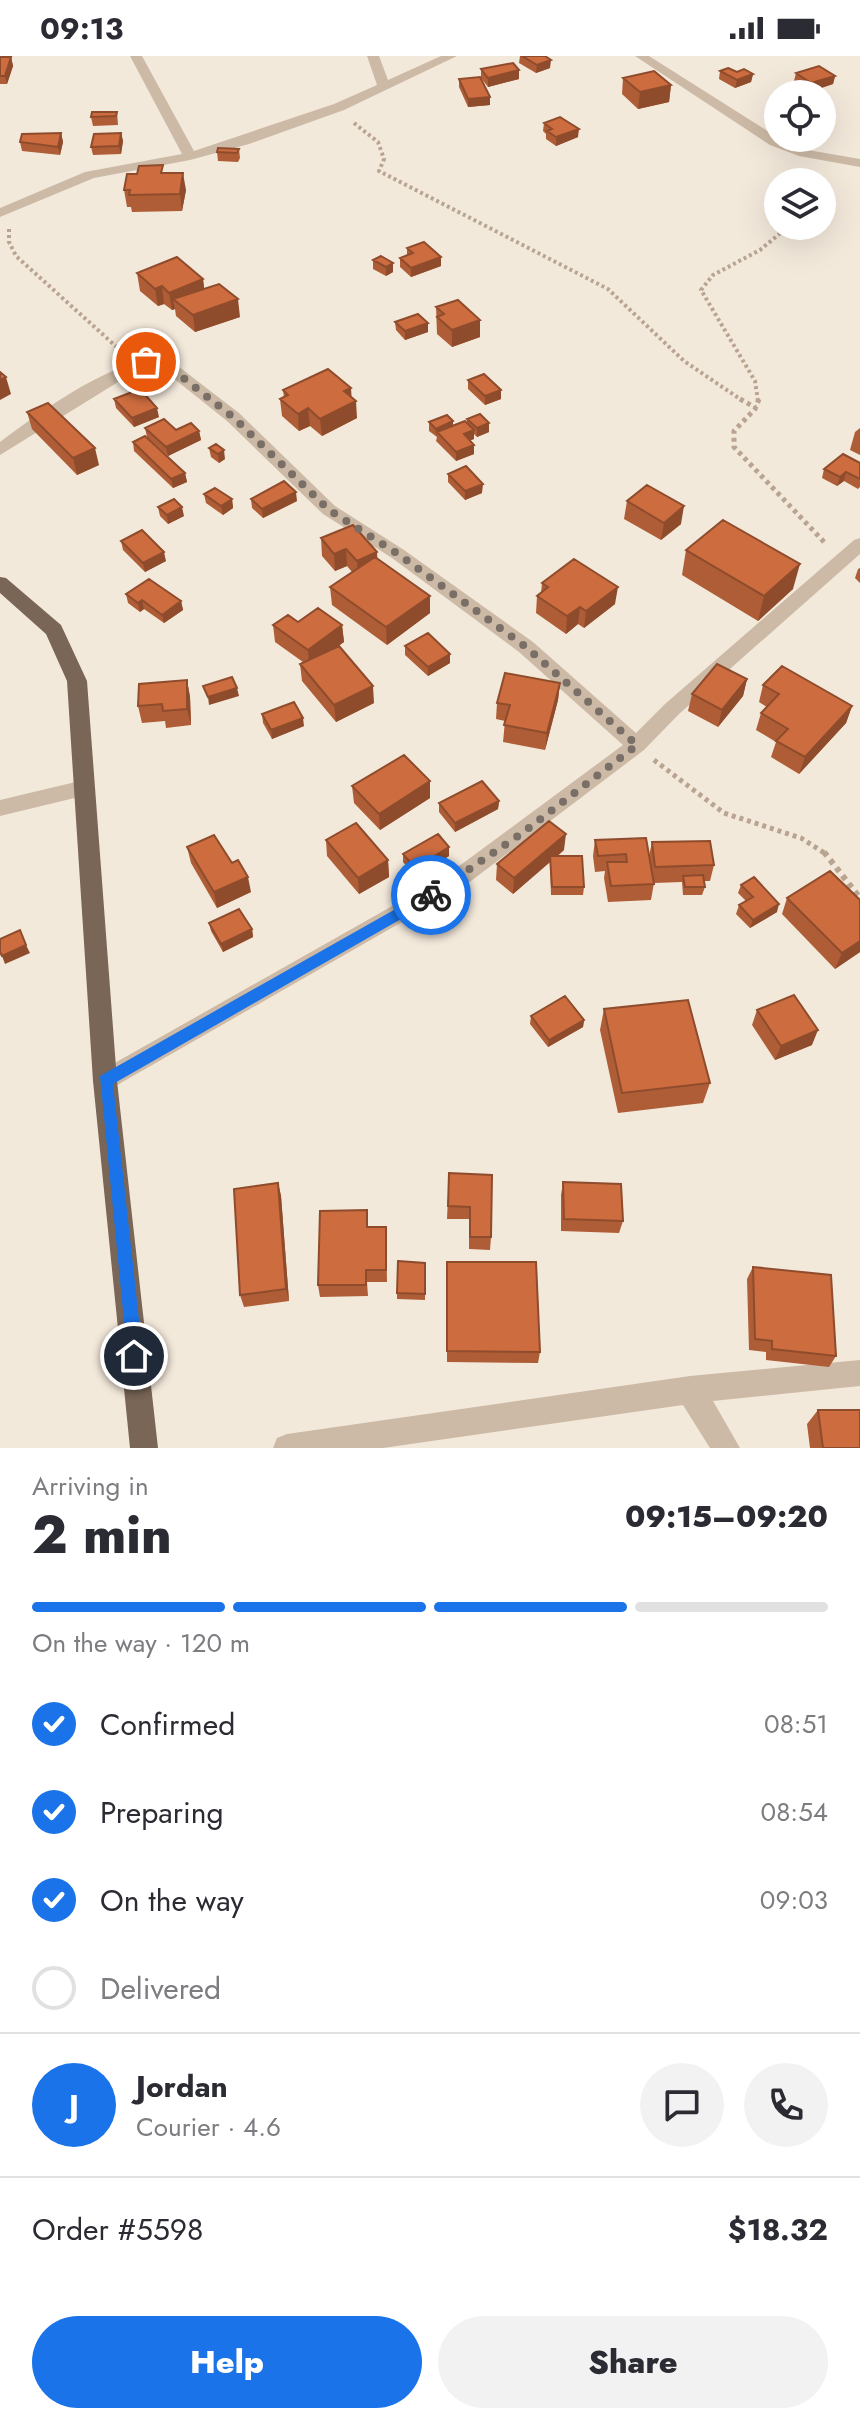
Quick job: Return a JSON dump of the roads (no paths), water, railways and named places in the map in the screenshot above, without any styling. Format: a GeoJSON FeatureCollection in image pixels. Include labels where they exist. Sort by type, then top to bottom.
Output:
{"type":"FeatureCollection","features":[{"type":"Feature","properties":{"kind":"main road"},"geometry":{"type":"LineString","coordinates":[[0,583],[54,630],[77,681],[105,1081],[144,1448]]}},
{"type":"Feature","properties":{"kind":"street"},"geometry":{"type":"LineString","coordinates":[[136,56],[190,156]]}},
{"type":"Feature","properties":{"kind":"street"},"geometry":{"type":"LineString","coordinates":[[373,56],[384,86]]}},
{"type":"Feature","properties":{"kind":"street"},"geometry":{"type":"LineString","coordinates":[[7,210],[90,175],[190,156],[335,108],[451,56]]}},
{"type":"Feature","properties":{"kind":"street"},"geometry":{"type":"LineString","coordinates":[[641,56],[775,142],[799,152],[860,163]]}},
{"type":"Feature","properties":{"kind":"street"},"geometry":{"type":"LineString","coordinates":[[0,450],[39,421],[131,367],[146,362],[168,366],[233,417],[329,510],[398,554],[526,647],[637,745]]}},
{"type":"Feature","properties":{"kind":"street"},"geometry":{"type":"LineString","coordinates":[[105,1081],[455,881],[637,745],[672,709],[860,544]]}},
{"type":"Feature","properties":{"kind":"street"},"geometry":{"type":"LineString","coordinates":[[0,808],[84,788]]}},
{"type":"Feature","properties":{"kind":"street"},"geometry":{"type":"LineString","coordinates":[[287,1448],[690,1390],[860,1373]]}},
{"type":"Feature","properties":{"kind":"street"},"geometry":{"type":"LineString","coordinates":[[690,1390],[726,1448]]}}]}
